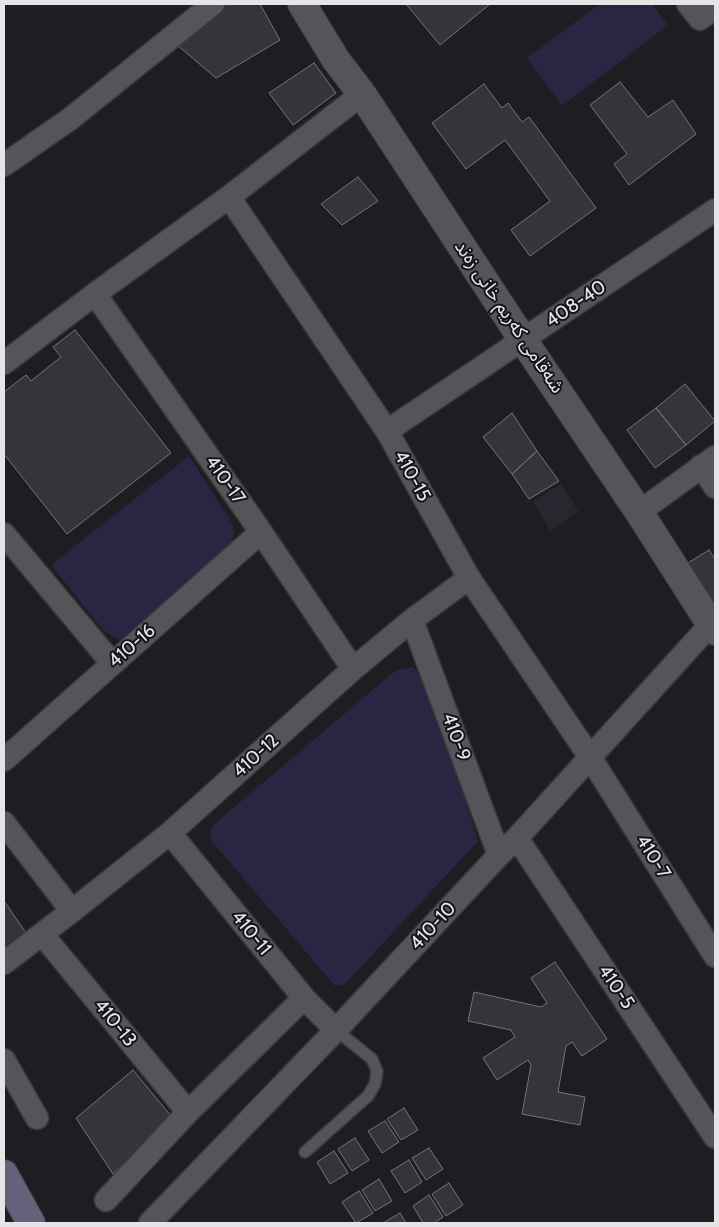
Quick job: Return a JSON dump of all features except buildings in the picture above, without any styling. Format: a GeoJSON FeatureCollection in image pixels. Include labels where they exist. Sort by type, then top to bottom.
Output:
{"type":"FeatureCollection","features":[{"type":"Feature","properties":{"kind":"main road"},"geometry":{"type":"LineString","coordinates":[[4,1174],[34,1220]]}},
{"type":"Feature","properties":{"kind":"street"},"geometry":{"type":"LineString","coordinates":[[4,165],[70,119],[213,4]]}},
{"type":"Feature","properties":{"kind":"street","name":"شەقامی کەریم خانی زەند"},"geometry":{"type":"LineString","coordinates":[[302,4],[336,60],[362,94],[523,340],[639,512],[713,628]]}},
{"type":"Feature","properties":{"kind":"street"},"geometry":{"type":"LineString","coordinates":[[4,363],[94,294],[229,197],[362,94]]}},
{"type":"Feature","properties":{"kind":"street","name":"410-15"},"geometry":{"type":"LineString","coordinates":[[229,197],[387,431],[469,578],[590,757]]}},
{"type":"Feature","properties":{"kind":"street","name":"408-40"},"geometry":{"type":"LineString","coordinates":[[387,431],[715,210]]}},
{"type":"Feature","properties":{"kind":"street","name":"410-17"},"geometry":{"type":"LineString","coordinates":[[94,294],[261,532],[353,669]]}},
{"type":"Feature","properties":{"kind":"street"},"geometry":{"type":"LineString","coordinates":[[639,512],[708,462],[715,487]]}},
{"type":"Feature","properties":{"kind":"street","name":"410-16"},"geometry":{"type":"LineString","coordinates":[[4,760],[261,532]]}},
{"type":"Feature","properties":{"kind":"street"},"geometry":{"type":"LineString","coordinates":[[4,534],[112,663]]}},
{"type":"Feature","properties":{"kind":"street","name":"410-12"},"geometry":{"type":"LineString","coordinates":[[4,963],[170,832],[353,669],[412,620],[469,578]]}},
{"type":"Feature","properties":{"kind":"street","name":"410-9"},"geometry":{"type":"LineString","coordinates":[[412,620],[498,855]]}},
{"type":"Feature","properties":{"kind":"street","name":"410-10"},"geometry":{"type":"LineString","coordinates":[[150,1223],[336,1030],[498,855],[517,838],[590,757],[713,628]]}},
{"type":"Feature","properties":{"kind":"street","name":"410-7"},"geometry":{"type":"LineString","coordinates":[[590,757],[715,956]]}},
{"type":"Feature","properties":{"kind":"street"},"geometry":{"type":"LineString","coordinates":[[4,823],[72,911]]}},
{"type":"Feature","properties":{"kind":"street","name":"410-11"},"geometry":{"type":"LineString","coordinates":[[170,832],[304,998],[336,1030]]}},
{"type":"Feature","properties":{"kind":"street","name":"410-5"},"geometry":{"type":"LineString","coordinates":[[517,838],[715,1137]]}},
{"type":"Feature","properties":{"kind":"street","name":"410-13"},"geometry":{"type":"LineString","coordinates":[[42,934],[188,1112]]}},
{"type":"Feature","properties":{"kind":"street"},"geometry":{"type":"LineString","coordinates":[[106,1200],[188,1112],[304,998]]}},
{"type":"Feature","properties":{"kind":"street"},"geometry":{"type":"LineString","coordinates":[[4,1060],[37,1118]]}},
{"type":"Feature","properties":{"kind":"lane"},"geometry":{"type":"LineString","coordinates":[[305,1152],[368,1096],[376,1084],[377,1071],[372,1059],[336,1030]]}},
{"type":"Feature","properties":{"kind":"shaded area"},"geometry":{"type":"Polygon","coordinates":[[[600,4],[652,4],[668,25],[562,106],[527,58],[600,4]]]}},
{"type":"Feature","properties":{"kind":"shaded area"},"geometry":{"type":"Polygon","coordinates":[[[189,456],[233,525],[233,543],[120,640],[103,630],[51,565],[189,456]]]}},
{"type":"Feature","properties":{"kind":"shaded area"},"geometry":{"type":"Polygon","coordinates":[[[561,484],[578,511],[551,531],[533,502],[561,484]]]}},
{"type":"Feature","properties":{"kind":"shaded area"},"geometry":{"type":"Polygon","coordinates":[[[412,667],[429,679],[478,841],[345,984],[335,986],[210,839],[212,826],[395,671],[412,667]]]}}]}
